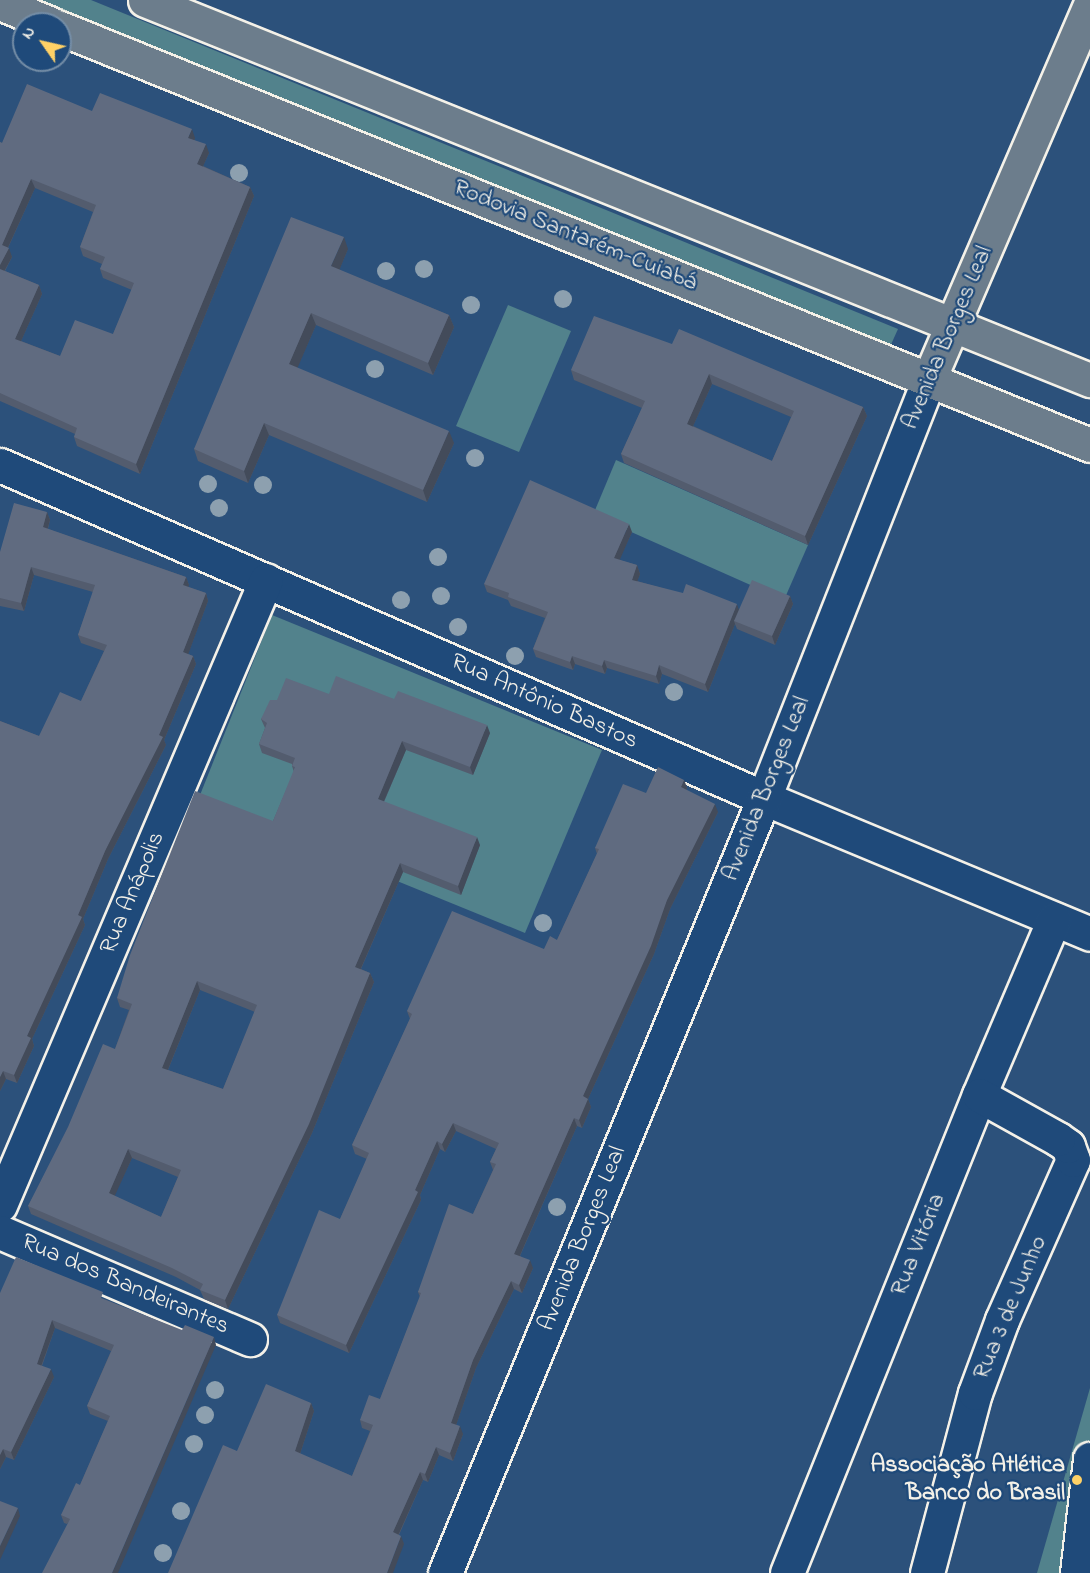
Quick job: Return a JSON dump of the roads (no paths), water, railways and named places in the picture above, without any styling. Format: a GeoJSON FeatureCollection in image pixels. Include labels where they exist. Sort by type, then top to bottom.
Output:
{"type":"FeatureCollection","features":[{"type":"Feature","properties":{"kind":"main road"},"geometry":{"type":"LineString","coordinates":[[145,0],[951,327],[1090,380]]}},
{"type":"Feature","properties":{"kind":"main road"},"geometry":{"type":"LineString","coordinates":[[0,3],[22,12]]}},
{"type":"Feature","properties":{"kind":"main road","name":"Avenida Borges Leal"},"geometry":{"type":"LineString","coordinates":[[929,379],[1090,6]]}},
{"type":"Feature","properties":{"kind":"main road","name":"Rodovia Santarém-Cuiabá"},"geometry":{"type":"LineString","coordinates":[[72,32],[1090,445]]}},
{"type":"Feature","properties":{"kind":"street","name":"Avenida Borges Leal"},"geometry":{"type":"LineString","coordinates":[[445,1573],[764,798],[929,379]]}},
{"type":"Feature","properties":{"kind":"street","name":"Rua Antônio Bastos"},"geometry":{"type":"LineString","coordinates":[[0,465],[764,798],[1090,934]]}},
{"type":"Feature","properties":{"kind":"street","name":"Rua Anápolis"},"geometry":{"type":"LineString","coordinates":[[0,1205],[266,580]]}},
{"type":"Feature","properties":{"kind":"street","name":"Rua Vitória"},"geometry":{"type":"LineString","coordinates":[[787,1573],[979,1095],[1054,919]]}},
{"type":"Feature","properties":{"kind":"street","name":"Rua 3 de Junho"},"geometry":{"type":"LineString","coordinates":[[927,1573],[975,1393],[1002,1320],[1073,1160],[1068,1146],[1058,1139],[979,1095]]}},
{"type":"Feature","properties":{"kind":"street","name":"Rua dos Bandeirantes"},"geometry":{"type":"LineString","coordinates":[[0,1232],[250,1339]]}},
{"type":"Feature","properties":{"kind":"street"},"geometry":{"type":"LineString","coordinates":[[1077,1573],[1090,1459]]}},
{"type":"Feature","properties":{"kind":"place","name":"Associação Atlética Banco do Brasil"},"geometry":{"type":"Point","coordinates":[1077,1480]}}]}
